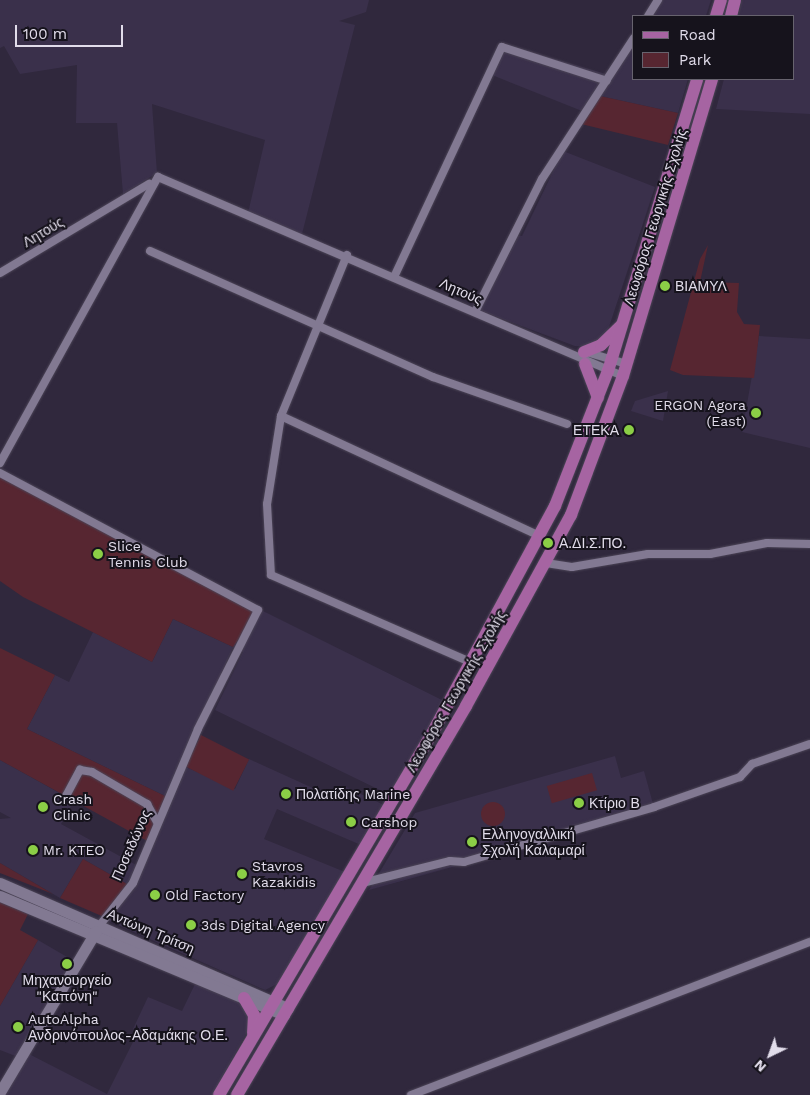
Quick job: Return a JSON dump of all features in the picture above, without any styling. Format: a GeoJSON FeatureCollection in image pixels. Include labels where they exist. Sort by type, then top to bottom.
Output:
{"type":"FeatureCollection","features":[{"type":"Feature","properties":{"kind":"main road"},"geometry":{"type":"LineString","coordinates":[[716,15],[721,0]]}},
{"type":"Feature","properties":{"kind":"main road"},"geometry":{"type":"LineString","coordinates":[[731,15],[736,0]]}},
{"type":"Feature","properties":{"kind":"main road","name":"Λεωφόρος Γεωργικής Σχολής"},"geometry":{"type":"LineString","coordinates":[[219,1095],[472,663],[540,536],[610,365],[697,80]]}},
{"type":"Feature","properties":{"kind":"main road","name":"Λεωφόρος Γεωργικής Σχολής"},"geometry":{"type":"LineString","coordinates":[[237,1095],[546,563],[579,496],[625,370],[712,80]]}},
{"type":"Feature","properties":{"kind":"main road"},"geometry":{"type":"LineString","coordinates":[[598,398],[585,358],[606,342],[622,324]]}},
{"type":"Feature","properties":{"kind":"main road"},"geometry":{"type":"LineString","coordinates":[[244,998],[254,1015],[252,1038]]}},
{"type":"Feature","properties":{"kind":"street"},"geometry":{"type":"LineString","coordinates":[[649,15],[658,0]]}},
{"type":"Feature","properties":{"kind":"street"},"geometry":{"type":"LineString","coordinates":[[475,312],[542,178],[632,41]]}},
{"type":"Feature","properties":{"kind":"street"},"geometry":{"type":"LineString","coordinates":[[395,275],[502,47],[607,81]]}},
{"type":"Feature","properties":{"kind":"street","name":"Λητούς"},"geometry":{"type":"LineString","coordinates":[[0,273],[158,177],[395,275],[475,312],[585,358],[625,370]]}},
{"type":"Feature","properties":{"kind":"street"},"geometry":{"type":"LineString","coordinates":[[0,463],[151,183]]}},
{"type":"Feature","properties":{"kind":"street"},"geometry":{"type":"LineString","coordinates":[[150,251],[318,322],[433,376],[567,424]]}},
{"type":"Feature","properties":{"kind":"street"},"geometry":{"type":"LineString","coordinates":[[346,255],[281,416],[267,504],[271,574],[472,663]]}},
{"type":"Feature","properties":{"kind":"street","name":"Λητούς"},"geometry":{"type":"LineString","coordinates":[[566,350],[625,370]]}},
{"type":"Feature","properties":{"kind":"street"},"geometry":{"type":"LineString","coordinates":[[281,416],[540,536]]}},
{"type":"Feature","properties":{"kind":"street","name":"Ποσειδώνος"},"geometry":{"type":"LineString","coordinates":[[0,473],[255,605],[257,612],[237,649],[157,822],[132,883],[92,936],[0,1092]]}},
{"type":"Feature","properties":{"kind":"street"},"geometry":{"type":"LineString","coordinates":[[546,563],[572,566],[648,554],[710,554],[767,542],[810,544]]}},
{"type":"Feature","properties":{"kind":"street"},"geometry":{"type":"LineString","coordinates":[[361,884],[450,861],[464,862],[654,807],[740,777],[752,764],[810,744]]}},
{"type":"Feature","properties":{"kind":"street"},"geometry":{"type":"LineString","coordinates":[[66,796],[80,770],[92,772],[147,804],[157,822]]}},
{"type":"Feature","properties":{"kind":"street","name":"Αντώνη Τρίτση"},"geometry":{"type":"LineString","coordinates":[[0,883],[100,925],[286,1011]]}},
{"type":"Feature","properties":{"kind":"street","name":"Αντώνη Τρίτση"},"geometry":{"type":"LineString","coordinates":[[0,896],[244,998],[273,1004]]}},
{"type":"Feature","properties":{"kind":"street"},"geometry":{"type":"LineString","coordinates":[[410,1095],[810,942]]}},
{"type":"Feature","properties":{"kind":"shaded area"},"geometry":{"type":"Polygon","coordinates":[[[0,0],[369,0],[366,12],[339,21],[355,25],[302,234],[248,213],[265,140],[152,104],[157,173],[123,194],[117,123],[76,123],[77,65],[20,74],[4,46],[0,48],[0,0]]]}},
{"type":"Feature","properties":{"kind":"shaded area"},"geometry":{"type":"Polygon","coordinates":[[[662,0],[711,0],[706,15],[652,15],[662,0]]]}},
{"type":"Feature","properties":{"kind":"shaded area"},"geometry":{"type":"Polygon","coordinates":[[[742,0],[810,0],[810,114],[716,109],[724,80],[795,80],[795,15],[738,15],[742,0]]]}},
{"type":"Feature","properties":{"kind":"shaded area"},"geometry":{"type":"Polygon","coordinates":[[[504,44],[606,74],[582,111],[492,75],[504,44]]]}},
{"type":"Feature","properties":{"kind":"shaded area"},"geometry":{"type":"Polygon","coordinates":[[[632,46],[632,80],[688,80],[678,113],[600,96],[632,46]]]}},
{"type":"Feature","properties":{"kind":"shaded area"},"geometry":{"type":"Polygon","coordinates":[[[563,151],[655,187],[609,327],[604,337],[588,346],[575,346],[479,310],[516,235],[522,236],[563,151]]]}},
{"type":"Feature","properties":{"kind":"shaded area"},"geometry":{"type":"Polygon","coordinates":[[[759,336],[810,339],[810,448],[742,432],[759,336]]]}},
{"type":"Feature","properties":{"kind":"shaded area"},"geometry":{"type":"Polygon","coordinates":[[[668,391],[663,421],[631,411],[635,401],[668,391]]]}},
{"type":"Feature","properties":{"kind":"shaded area"},"geometry":{"type":"Polygon","coordinates":[[[261,610],[444,701],[390,795],[215,710],[243,652],[233,647],[261,610]]]}},
{"type":"Feature","properties":{"kind":"shaded area"},"geometry":{"type":"Polygon","coordinates":[[[173,619],[233,647],[167,797],[27,729],[55,675],[69,682],[93,632],[152,662],[173,619]]]}},
{"type":"Feature","properties":{"kind":"shaded area","name":"Ελληνογαλλική Σχολή Καλαμαρί"},"geometry":{"type":"Polygon","coordinates":[[[615,756],[621,778],[644,771],[655,811],[369,890],[415,813],[615,756]]]}},
{"type":"Feature","properties":{"kind":"shaded area"},"geometry":{"type":"Polygon","coordinates":[[[249,759],[337,799],[344,786],[384,805],[361,845],[277,809],[264,839],[345,872],[277,984],[265,990],[109,921],[136,885],[186,767],[235,789],[249,759]]]}},
{"type":"Feature","properties":{"kind":"shaded area"},"geometry":{"type":"Polygon","coordinates":[[[0,760],[74,801],[61,824],[138,866],[127,884],[83,859],[60,898],[0,863],[0,819],[11,818],[0,812],[0,760]]]}},
{"type":"Feature","properties":{"kind":"shaded area"},"geometry":{"type":"Polygon","coordinates":[[[38,940],[74,961],[18,1057],[0,1050],[0,1006],[38,940]]]}},
{"type":"Feature","properties":{"kind":"shaded area"},"geometry":{"type":"Polygon","coordinates":[[[195,984],[247,1004],[252,1023],[212,1095],[2,1095],[27,1053],[107,1094],[138,1032],[133,1029],[148,997],[182,1011],[195,984]]]}},
{"type":"Feature","properties":{"kind":"green space"},"geometry":{"type":"Polygon","coordinates":[[[600,96],[678,113],[668,145],[581,124],[600,96]]]}},
{"type":"Feature","properties":{"kind":"green space"},"geometry":{"type":"Polygon","coordinates":[[[708,245],[700,282],[739,283],[737,312],[744,324],[760,325],[754,378],[683,375],[670,370],[700,259],[708,245]]]}},
{"type":"Feature","properties":{"kind":"green space","name":"Slice Tennis Club"},"geometry":{"type":"Polygon","coordinates":[[[0,476],[261,610],[233,647],[173,619],[152,662],[23,597],[0,581],[0,476]]]}},
{"type":"Feature","properties":{"kind":"green space"},"geometry":{"type":"Polygon","coordinates":[[[0,648],[55,675],[27,729],[167,797],[149,842],[0,760],[0,648]]]}},
{"type":"Feature","properties":{"kind":"green space"},"geometry":{"type":"Polygon","coordinates":[[[201,735],[249,760],[233,791],[185,766],[201,735]]]}},
{"type":"Feature","properties":{"kind":"green space"},"geometry":{"type":"Polygon","coordinates":[[[592,773],[597,790],[552,803],[547,786],[592,773]]]}},
{"type":"Feature","properties":{"kind":"green space"},"geometry":{"type":"Polygon","coordinates":[[[493,802],[501,806],[505,814],[501,822],[493,826],[485,822],[481,814],[485,806],[493,802]]]}},
{"type":"Feature","properties":{"kind":"green space"},"geometry":{"type":"Polygon","coordinates":[[[83,859],[127,884],[104,917],[60,898],[83,859]]]}},
{"type":"Feature","properties":{"kind":"green space"},"geometry":{"type":"Polygon","coordinates":[[[0,863],[53,894],[0,873],[0,863]]]}},
{"type":"Feature","properties":{"kind":"green space"},"geometry":{"type":"Polygon","coordinates":[[[0,902],[28,914],[20,930],[38,940],[0,1006],[0,902]]]}},
{"type":"Feature","properties":{"kind":"place","name":"ΒΙΑΜΥΛ"},"geometry":{"type":"Point","coordinates":[665,286]}},
{"type":"Feature","properties":{"kind":"place","name":"ERGON Agora (East)"},"geometry":{"type":"Point","coordinates":[756,413]}},
{"type":"Feature","properties":{"kind":"place","name":"ΕΤΕΚΑ"},"geometry":{"type":"Point","coordinates":[629,430]}},
{"type":"Feature","properties":{"kind":"place","name":"Α.ΔΙ.Σ.ΠΟ."},"geometry":{"type":"Point","coordinates":[548,543]}},
{"type":"Feature","properties":{"kind":"place","name":"Slice Tennis Club"},"geometry":{"type":"Point","coordinates":[98,554]}},
{"type":"Feature","properties":{"kind":"place","name":"Πολατίδης Marine"},"geometry":{"type":"Point","coordinates":[286,794]}},
{"type":"Feature","properties":{"kind":"place","name":"Κτίριο Β"},"geometry":{"type":"Point","coordinates":[579,803]}},
{"type":"Feature","properties":{"kind":"place","name":"Crash Clinic"},"geometry":{"type":"Point","coordinates":[43,807]}},
{"type":"Feature","properties":{"kind":"place","name":"Carshop"},"geometry":{"type":"Point","coordinates":[351,822]}},
{"type":"Feature","properties":{"kind":"place","name":"Ελληνογαλλική Σχολή Καλαμαρί"},"geometry":{"type":"Point","coordinates":[472,842]}},
{"type":"Feature","properties":{"kind":"place","name":"Mr. KTEO"},"geometry":{"type":"Point","coordinates":[33,850]}},
{"type":"Feature","properties":{"kind":"place","name":"Stavros Kazakidis"},"geometry":{"type":"Point","coordinates":[242,874]}},
{"type":"Feature","properties":{"kind":"place","name":"Old Factory"},"geometry":{"type":"Point","coordinates":[155,895]}},
{"type":"Feature","properties":{"kind":"place","name":"3ds Digital Agency"},"geometry":{"type":"Point","coordinates":[191,925]}},
{"type":"Feature","properties":{"kind":"place","name":"Μηχανουργείο \"Καπόνη\""},"geometry":{"type":"Point","coordinates":[67,964]}},
{"type":"Feature","properties":{"kind":"place","name":"AutoAlpha Ανδρινόπουλος-Αδαμάκης Ο.Ε."},"geometry":{"type":"Point","coordinates":[18,1027]}}]}
